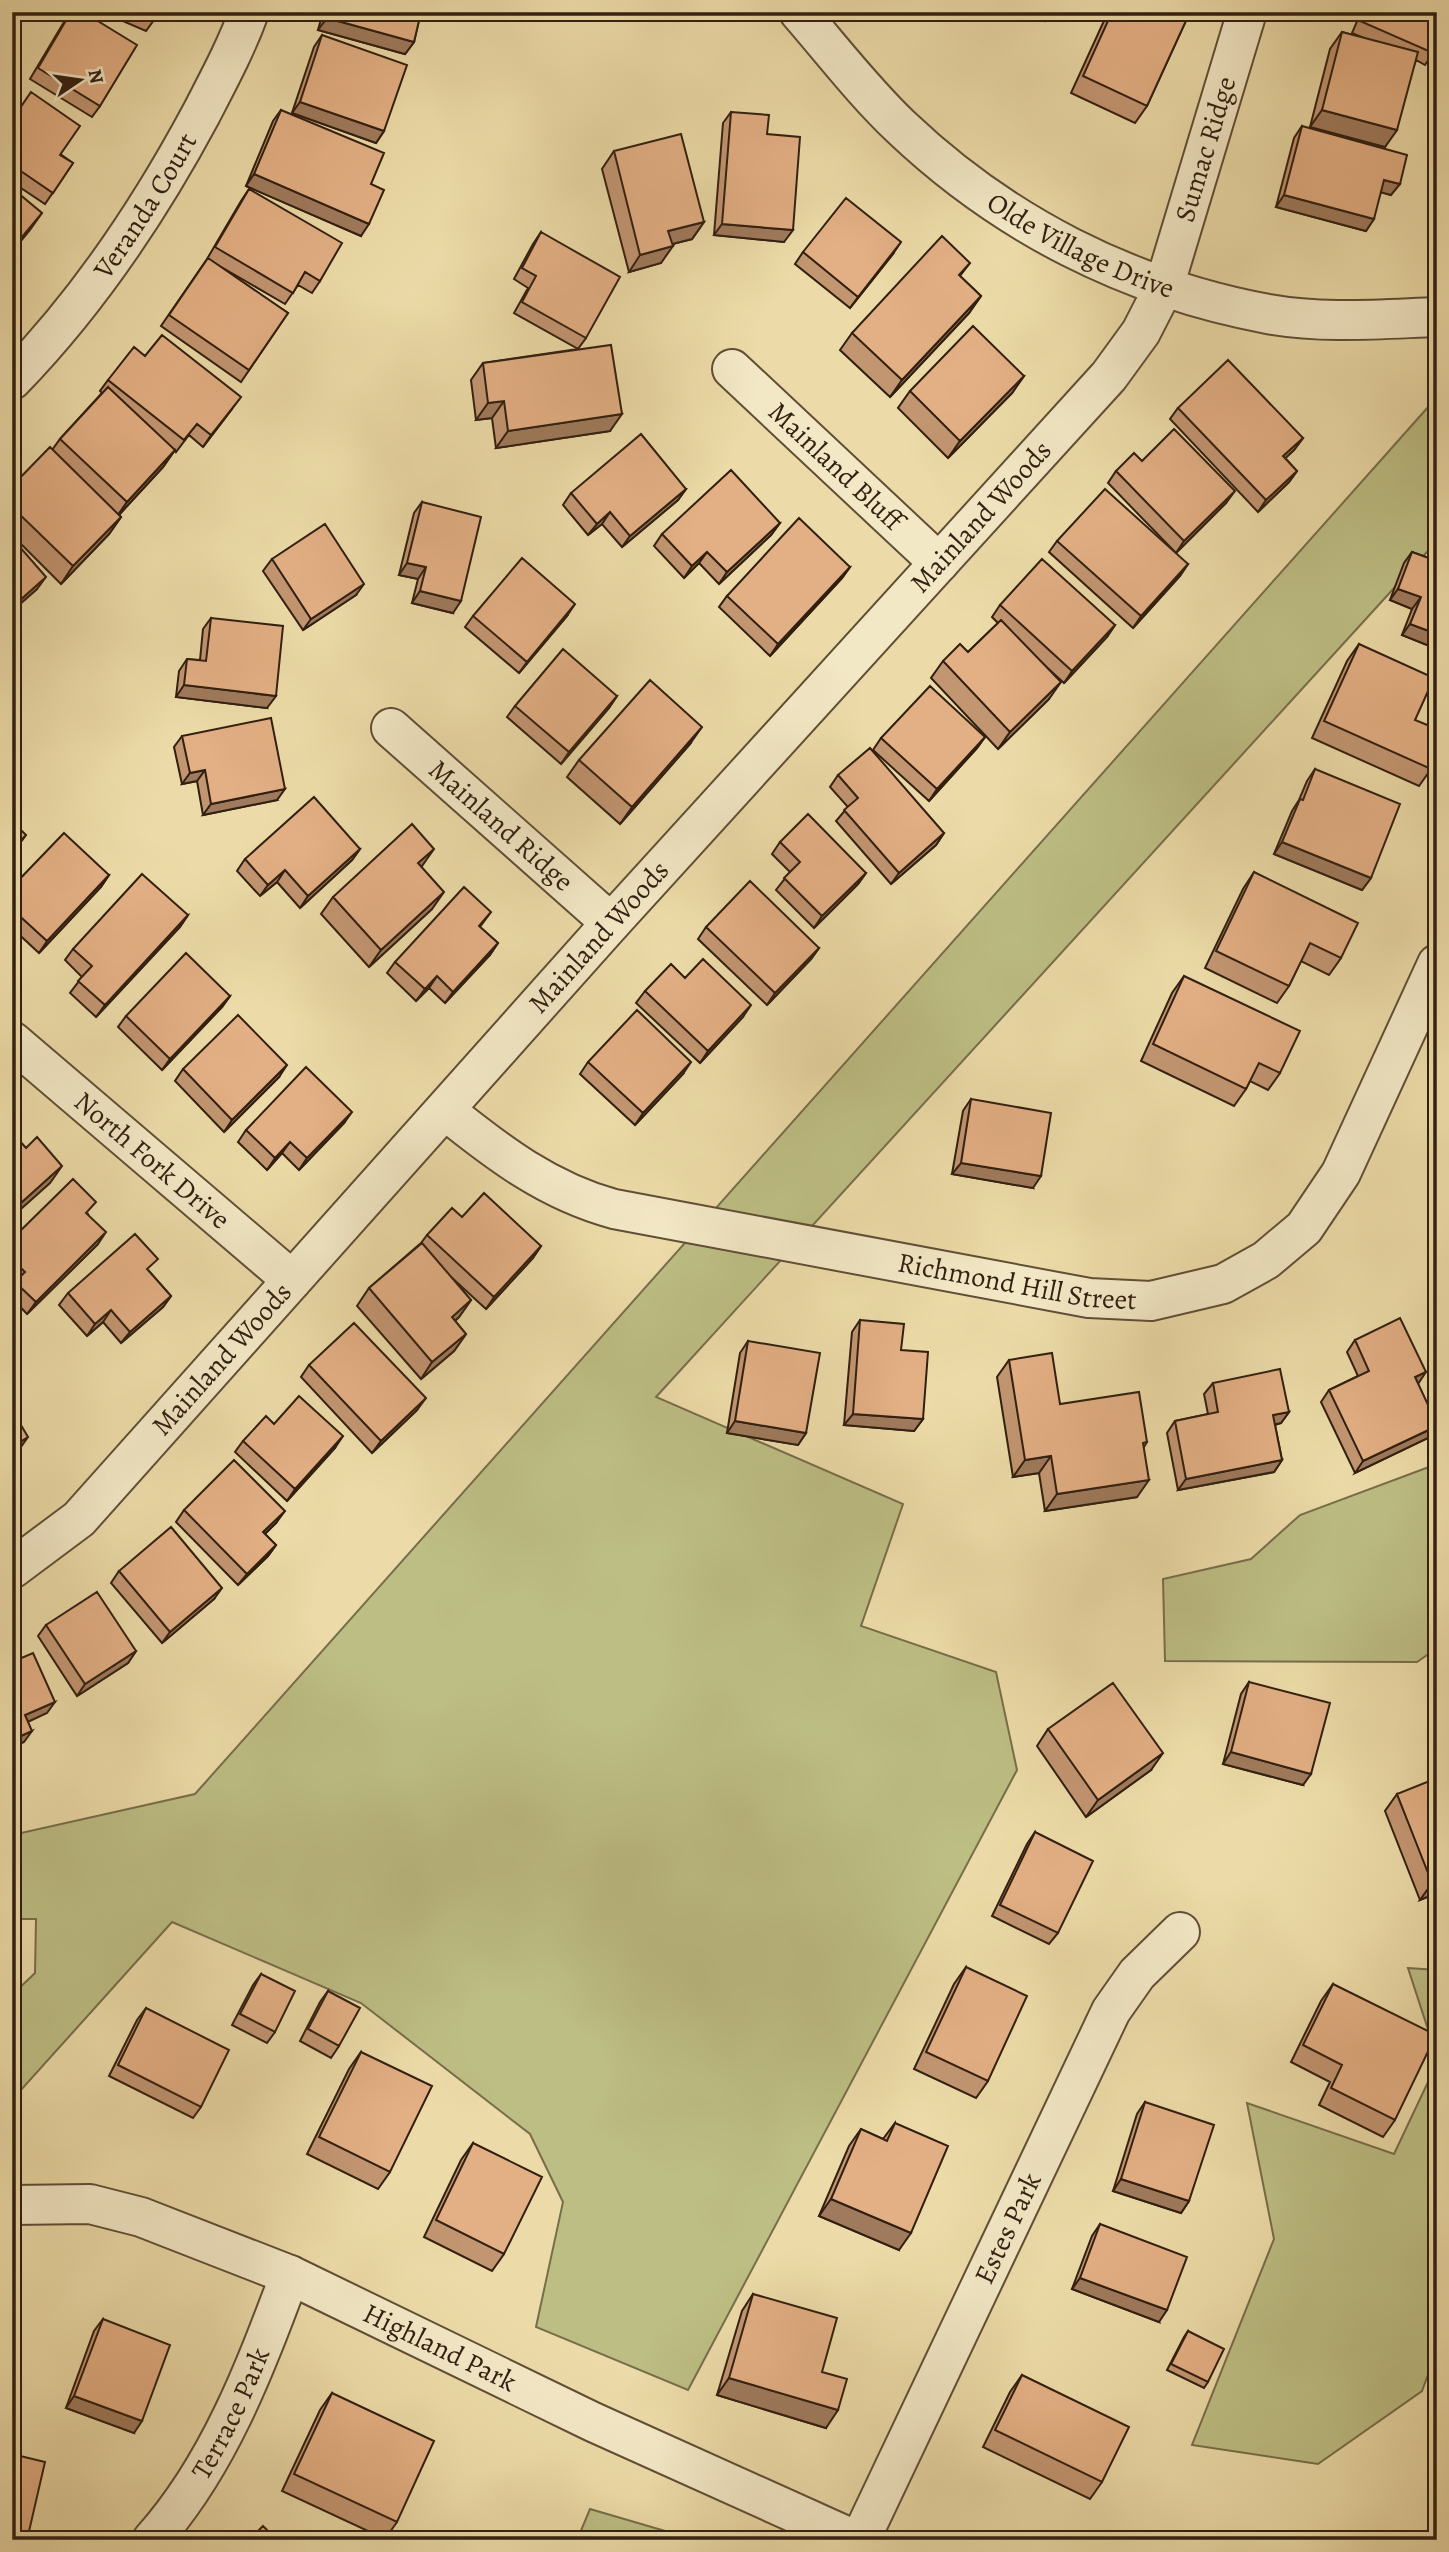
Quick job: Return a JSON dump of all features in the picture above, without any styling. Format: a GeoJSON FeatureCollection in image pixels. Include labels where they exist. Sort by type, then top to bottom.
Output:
{"type":"FeatureCollection","features":[{"type":"Feature","properties":{"kind":"street","name":"Veranda Court"},"geometry":{"type":"LineString","coordinates":[[12,380],[93,287],[148,208],[225,68],[249,12]]}},
{"type":"Feature","properties":{"kind":"street","name":"Olde Village Drive"},"geometry":{"type":"LineString","coordinates":[[799,12],[899,125],[951,172],[1008,214],[1069,249],[1133,278],[1269,314],[1354,320],[1437,317]]}},
{"type":"Feature","properties":{"kind":"street","name":"Sumac Ridge"},"geometry":{"type":"LineString","coordinates":[[1164,287],[1247,12]]}},
{"type":"Feature","properties":{"kind":"street","name":"Mainland Woods"},"geometry":{"type":"LineString","coordinates":[[12,1569],[79,1519],[611,923],[1110,376],[1141,332],[1164,287]]}},
{"type":"Feature","properties":{"kind":"street","name":"Mainland Bluff"},"geometry":{"type":"LineString","coordinates":[[732,369],[940,564]]}},
{"type":"Feature","properties":{"kind":"street","name":"Mainland Ridge"},"geometry":{"type":"LineString","coordinates":[[391,728],[611,923]]}},
{"type":"Feature","properties":{"kind":"street","name":"Richmond Hill Street"},"geometry":{"type":"LineString","coordinates":[[446,1111],[505,1158],[551,1186],[614,1209],[1089,1298],[1151,1301],[1175,1298],[1234,1278],[1266,1260],[1304,1228],[1341,1173],[1437,964]]}},
{"type":"Feature","properties":{"kind":"street","name":"North Fork Drive"},"geometry":{"type":"LineString","coordinates":[[12,1041],[292,1280]]}},
{"type":"Feature","properties":{"kind":"street","name":"Estes Park"},"geometry":{"type":"LineString","coordinates":[[860,2540],[1111,2011],[1136,1975],[1180,1932]]}},
{"type":"Feature","properties":{"kind":"street","name":"Highland Park"},"geometry":{"type":"LineString","coordinates":[[12,2205],[90,2204],[141,2217],[290,2275],[593,2422],[855,2540]]}},
{"type":"Feature","properties":{"kind":"street","name":"Terrace Park"},"geometry":{"type":"LineString","coordinates":[[152,2540],[194,2487],[254,2371],[290,2275]]}},
{"type":"Feature","properties":{"kind":"green space"},"geometry":{"type":"Polygon","coordinates":[[[1437,397],[1437,541],[656,1397],[903,1504],[861,1626],[996,1672],[1017,1770],[688,2390],[536,2327],[563,2202],[530,2134],[361,2003],[172,1922],[12,2100],[12,1995],[35,1973],[36,1919],[12,1919],[12,1835],[195,1794],[1437,397]]]}},
{"type":"Feature","properties":{"kind":"green space"},"geometry":{"type":"Polygon","coordinates":[[[1437,1464],[1437,1648],[1417,1662],[1165,1661],[1163,1579],[1251,1559],[1300,1515],[1437,1464]]]}},
{"type":"Feature","properties":{"kind":"green space"},"geometry":{"type":"Polygon","coordinates":[[[1408,1968],[1437,1970],[1437,2057],[1408,1968]]]}},
{"type":"Feature","properties":{"kind":"green space"},"geometry":{"type":"Polygon","coordinates":[[[1437,2063],[1437,2350],[1422,2391],[1318,2464],[1192,2445],[1274,2239],[1247,2103],[1394,2154],[1437,2063]]]}},
{"type":"Feature","properties":{"kind":"green space"},"geometry":{"type":"Polygon","coordinates":[[[590,2509],[696,2540],[577,2540],[590,2509]]]}},
{"type":"Feature","properties":{"kind":"building"},"geometry":{"type":"Polygon","coordinates":[[[71,12],[83,12],[137,45],[100,106],[38,68],[71,12]]]}},
{"type":"Feature","properties":{"kind":"building"},"geometry":{"type":"Polygon","coordinates":[[[137,12],[157,12],[154,20],[137,12]]]}},
{"type":"Feature","properties":{"kind":"building"},"geometry":{"type":"Polygon","coordinates":[[[328,12],[421,12],[414,42],[327,18],[328,12]]]}},
{"type":"Feature","properties":{"kind":"building"},"geometry":{"type":"Polygon","coordinates":[[[1112,12],[1190,12],[1147,106],[1083,76],[1112,12]]]}},
{"type":"Feature","properties":{"kind":"building"},"geometry":{"type":"Polygon","coordinates":[[[1364,12],[1437,12],[1437,44],[1433,53],[1360,21],[1364,12]]]}},
{"type":"Feature","properties":{"kind":"building"},"geometry":{"type":"Polygon","coordinates":[[[1342,32],[1418,52],[1397,130],[1322,110],[1342,32]]]}},
{"type":"Feature","properties":{"kind":"building"},"geometry":{"type":"Polygon","coordinates":[[[322,35],[407,65],[384,131],[300,102],[322,35]]]}},
{"type":"Feature","properties":{"kind":"building"},"geometry":{"type":"Polygon","coordinates":[[[31,92],[80,126],[60,155],[73,163],[53,193],[12,165],[12,120],[31,92]]]}},
{"type":"Feature","properties":{"kind":"building"},"geometry":{"type":"Polygon","coordinates":[[[281,110],[384,153],[371,184],[384,190],[369,224],[254,174],[281,110]]]}},
{"type":"Feature","properties":{"kind":"building"},"geometry":{"type":"Polygon","coordinates":[[[731,112],[769,115],[767,134],[800,137],[793,230],[722,224],[731,112]]]}},
{"type":"Feature","properties":{"kind":"building"},"geometry":{"type":"Polygon","coordinates":[[[1302,126],[1407,155],[1400,184],[1384,180],[1374,219],[1284,195],[1302,126]]]}},
{"type":"Feature","properties":{"kind":"building"},"geometry":{"type":"Polygon","coordinates":[[[681,134],[704,222],[668,231],[673,246],[640,255],[614,151],[681,134]]]}},
{"type":"Feature","properties":{"kind":"building"},"geometry":{"type":"Polygon","coordinates":[[[12,188],[42,213],[12,249],[12,188]]]}},
{"type":"Feature","properties":{"kind":"building"},"geometry":{"type":"Polygon","coordinates":[[[249,189],[342,243],[320,281],[305,272],[293,293],[215,247],[249,189]]]}},
{"type":"Feature","properties":{"kind":"building"},"geometry":{"type":"Polygon","coordinates":[[[846,198],[901,242],[858,297],[803,252],[846,198]]]}},
{"type":"Feature","properties":{"kind":"building"},"geometry":{"type":"Polygon","coordinates":[[[541,232],[620,277],[586,338],[522,302],[536,276],[522,268],[541,232]]]}},
{"type":"Feature","properties":{"kind":"building"},"geometry":{"type":"Polygon","coordinates":[[[942,236],[970,263],[959,275],[981,296],[902,380],[852,333],[942,236]]]}},
{"type":"Feature","properties":{"kind":"building"},"geometry":{"type":"Polygon","coordinates":[[[208,258],[288,313],[249,370],[169,315],[208,258]]]}},
{"type":"Feature","properties":{"kind":"building"},"geometry":{"type":"Polygon","coordinates":[[[973,326],[1024,376],[960,441],[910,391],[973,326]]]}},
{"type":"Feature","properties":{"kind":"building"},"geometry":{"type":"Polygon","coordinates":[[[162,335],[241,397],[211,435],[197,424],[184,440],[108,380],[134,347],[145,356],[162,335]]]}},
{"type":"Feature","properties":{"kind":"building"},"geometry":{"type":"Polygon","coordinates":[[[611,345],[622,414],[508,431],[504,401],[488,403],[483,363],[611,345]]]}},
{"type":"Feature","properties":{"kind":"building"},"geometry":{"type":"Polygon","coordinates":[[[1228,360],[1303,438],[1283,456],[1297,471],[1266,500],[1178,408],[1228,360]]]}},
{"type":"Feature","properties":{"kind":"building"},"geometry":{"type":"Polygon","coordinates":[[[108,387],[175,450],[127,502],[60,439],[108,387]]]}},
{"type":"Feature","properties":{"kind":"building"},"geometry":{"type":"Polygon","coordinates":[[[1174,429],[1235,491],[1184,541],[1116,471],[1134,453],[1142,461],[1174,429]]]}},
{"type":"Feature","properties":{"kind":"building"},"geometry":{"type":"Polygon","coordinates":[[[641,434],[686,489],[630,536],[610,512],[597,524],[571,493],[641,434]]]}},
{"type":"Feature","properties":{"kind":"building"},"geometry":{"type":"Polygon","coordinates":[[[50,447],[121,517],[73,566],[12,507],[12,486],[50,447]]]}},
{"type":"Feature","properties":{"kind":"building"},"geometry":{"type":"Polygon","coordinates":[[[731,470],[780,523],[727,572],[707,552],[692,566],[662,534],[731,470]]]}},
{"type":"Feature","properties":{"kind":"building"},"geometry":{"type":"Polygon","coordinates":[[[1105,489],[1188,564],[1141,616],[1057,541],[1105,489]]]}},
{"type":"Feature","properties":{"kind":"building"},"geometry":{"type":"Polygon","coordinates":[[[422,502],[481,517],[461,601],[420,591],[426,567],[407,563],[422,502]]]}},
{"type":"Feature","properties":{"kind":"building"},"geometry":{"type":"Polygon","coordinates":[[[799,518],[850,567],[778,644],[727,596],[799,518]]]}},
{"type":"Feature","properties":{"kind":"building"},"geometry":{"type":"Polygon","coordinates":[[[325,524],[364,584],[311,619],[272,559],[325,524]]]}},
{"type":"Feature","properties":{"kind":"building"},"geometry":{"type":"Polygon","coordinates":[[[12,538],[46,577],[19,601],[12,593],[12,538]]]}},
{"type":"Feature","properties":{"kind":"building"},"geometry":{"type":"Polygon","coordinates":[[[1412,552],[1437,561],[1437,634],[1410,624],[1421,597],[1398,589],[1412,552]]]}},
{"type":"Feature","properties":{"kind":"building"},"geometry":{"type":"Polygon","coordinates":[[[522,558],[575,604],[527,662],[473,616],[522,558]]]}},
{"type":"Feature","properties":{"kind":"building"},"geometry":{"type":"Polygon","coordinates":[[[1042,559],[1115,625],[1072,671],[1000,605],[1042,559]]]}},
{"type":"Feature","properties":{"kind":"building"},"geometry":{"type":"Polygon","coordinates":[[[211,618],[283,626],[276,696],[184,685],[187,659],[206,661],[211,618]]]}},
{"type":"Feature","properties":{"kind":"building"},"geometry":{"type":"Polygon","coordinates":[[[1001,620],[1061,682],[1010,732],[943,661],[960,644],[968,652],[1001,620]]]}},
{"type":"Feature","properties":{"kind":"building"},"geometry":{"type":"Polygon","coordinates":[[[1359,644],[1434,678],[1415,720],[1437,729],[1437,757],[1431,769],[1324,721],[1359,644]]]}},
{"type":"Feature","properties":{"kind":"building"},"geometry":{"type":"Polygon","coordinates":[[[563,649],[617,696],[569,752],[515,706],[563,649]]]}},
{"type":"Feature","properties":{"kind":"building"},"geometry":{"type":"Polygon","coordinates":[[[650,680],[702,727],[632,807],[579,760],[650,680]]]}},
{"type":"Feature","properties":{"kind":"building"},"geometry":{"type":"Polygon","coordinates":[[[930,686],[985,737],[937,789],[881,738],[930,686]]]}},
{"type":"Feature","properties":{"kind":"building"},"geometry":{"type":"Polygon","coordinates":[[[271,718],[285,789],[211,804],[205,770],[190,773],[182,736],[271,718]]]}},
{"type":"Feature","properties":{"kind":"building"},"geometry":{"type":"Polygon","coordinates":[[[870,748],[944,833],[899,873],[844,810],[858,798],[838,775],[870,748]]]}},
{"type":"Feature","properties":{"kind":"building"},"geometry":{"type":"Polygon","coordinates":[[[1315,769],[1400,804],[1371,878],[1282,842],[1315,769]]]}},
{"type":"Feature","properties":{"kind":"building"},"geometry":{"type":"Polygon","coordinates":[[[314,797],[360,849],[308,896],[285,870],[268,885],[245,859],[314,797]]]}},
{"type":"Feature","properties":{"kind":"building"},"geometry":{"type":"Polygon","coordinates":[[[808,814],[866,873],[822,916],[784,878],[800,862],[780,842],[808,814]]]}},
{"type":"Feature","properties":{"kind":"building"},"geometry":{"type":"Polygon","coordinates":[[[12,821],[26,835],[12,850],[12,821]]]}},
{"type":"Feature","properties":{"kind":"building"},"geometry":{"type":"Polygon","coordinates":[[[412,824],[434,849],[418,863],[444,892],[381,950],[333,897],[412,824]]]}},
{"type":"Feature","properties":{"kind":"building"},"geometry":{"type":"Polygon","coordinates":[[[64,833],[109,875],[47,941],[12,909],[12,887],[64,833]]]}},
{"type":"Feature","properties":{"kind":"building"},"geometry":{"type":"Polygon","coordinates":[[[1254,872],[1358,923],[1341,958],[1310,943],[1289,986],[1216,951],[1254,872]]]}},
{"type":"Feature","properties":{"kind":"building"},"geometry":{"type":"Polygon","coordinates":[[[142,874],[188,915],[105,1005],[78,981],[92,966],[73,949],[142,874]]]}},
{"type":"Feature","properties":{"kind":"building"},"geometry":{"type":"Polygon","coordinates":[[[750,881],[819,948],[775,993],[706,927],[750,881]]]}},
{"type":"Feature","properties":{"kind":"building"},"geometry":{"type":"Polygon","coordinates":[[[464,887],[491,912],[479,926],[498,943],[453,992],[437,976],[425,989],[395,962],[464,887]]]}},
{"type":"Feature","properties":{"kind":"building"},"geometry":{"type":"Polygon","coordinates":[[[186,953],[230,996],[170,1059],[126,1016],[186,953]]]}},
{"type":"Feature","properties":{"kind":"building"},"geometry":{"type":"Polygon","coordinates":[[[703,959],[751,1005],[708,1051],[645,991],[671,964],[685,978],[703,959]]]}},
{"type":"Feature","properties":{"kind":"building"},"geometry":{"type":"Polygon","coordinates":[[[1184,976],[1300,1031],[1280,1073],[1259,1063],[1246,1089],[1153,1044],[1184,976]]]}},
{"type":"Feature","properties":{"kind":"building"},"geometry":{"type":"Polygon","coordinates":[[[637,1010],[691,1062],[643,1113],[588,1062],[637,1010]]]}},
{"type":"Feature","properties":{"kind":"building"},"geometry":{"type":"Polygon","coordinates":[[[238,1015],[287,1065],[232,1120],[183,1069],[238,1015]]]}},
{"type":"Feature","properties":{"kind":"building"},"geometry":{"type":"Polygon","coordinates":[[[306,1067],[352,1112],[307,1158],[290,1142],[275,1158],[246,1130],[306,1067]]]}},
{"type":"Feature","properties":{"kind":"building"},"geometry":{"type":"Polygon","coordinates":[[[971,1099],[1051,1113],[1041,1176],[961,1163],[971,1099]]]}},
{"type":"Feature","properties":{"kind":"building"},"geometry":{"type":"Polygon","coordinates":[[[12,1132],[26,1148],[37,1137],[62,1166],[12,1211],[12,1132]]]}},
{"type":"Feature","properties":{"kind":"building"},"geometry":{"type":"Polygon","coordinates":[[[73,1179],[96,1202],[86,1213],[106,1232],[36,1302],[15,1282],[25,1272],[12,1259],[12,1239],[73,1179]]]}},
{"type":"Feature","properties":{"kind":"building"},"geometry":{"type":"Polygon","coordinates":[[[484,1193],[541,1246],[494,1297],[427,1235],[452,1208],[462,1217],[484,1193]]]}},
{"type":"Feature","properties":{"kind":"building"},"geometry":{"type":"Polygon","coordinates":[[[135,1234],[158,1259],[147,1269],[171,1296],[130,1332],[111,1310],[95,1324],[68,1293],[135,1234]]]}},
{"type":"Feature","properties":{"kind":"building"},"geometry":{"type":"Polygon","coordinates":[[[422,1243],[471,1300],[452,1317],[466,1334],[432,1362],[369,1288],[422,1243]]]}},
{"type":"Feature","properties":{"kind":"building"},"geometry":{"type":"Polygon","coordinates":[[[1400,1318],[1426,1372],[1415,1377],[1437,1426],[1363,1461],[1329,1390],[1369,1371],[1355,1340],[1400,1318]]]}},
{"type":"Feature","properties":{"kind":"building"},"geometry":{"type":"Polygon","coordinates":[[[860,1320],[904,1324],[901,1350],[928,1352],[923,1419],[853,1414],[860,1320]]]}},
{"type":"Feature","properties":{"kind":"building"},"geometry":{"type":"Polygon","coordinates":[[[354,1323],[426,1398],[381,1441],[309,1365],[354,1323]]]}},
{"type":"Feature","properties":{"kind":"building"},"geometry":{"type":"Polygon","coordinates":[[[748,1341],[820,1353],[806,1433],[735,1421],[748,1341]]]}},
{"type":"Feature","properties":{"kind":"building"},"geometry":{"type":"Polygon","coordinates":[[[1052,1353],[1060,1404],[1139,1392],[1147,1442],[1143,1443],[1149,1480],[1057,1494],[1051,1456],[1025,1460],[1009,1360],[1052,1353]]]}},
{"type":"Feature","properties":{"kind":"building"},"geometry":{"type":"Polygon","coordinates":[[[1280,1369],[1289,1412],[1273,1415],[1282,1460],[1186,1479],[1175,1421],[1218,1412],[1213,1383],[1280,1369]]]}},
{"type":"Feature","properties":{"kind":"building"},"geometry":{"type":"Polygon","coordinates":[[[299,1396],[343,1436],[295,1489],[243,1441],[266,1416],[274,1424],[299,1396]]]}},
{"type":"Feature","properties":{"kind":"building"},"geometry":{"type":"Polygon","coordinates":[[[12,1410],[28,1437],[12,1447],[12,1410]]]}},
{"type":"Feature","properties":{"kind":"building"},"geometry":{"type":"Polygon","coordinates":[[[234,1460],[285,1511],[263,1532],[276,1545],[247,1574],[184,1510],[234,1460]]]}},
{"type":"Feature","properties":{"kind":"building"},"geometry":{"type":"Polygon","coordinates":[[[171,1527],[222,1588],[170,1632],[119,1571],[171,1527]]]}},
{"type":"Feature","properties":{"kind":"building"},"geometry":{"type":"Polygon","coordinates":[[[97,1592],[136,1651],[85,1684],[46,1625],[97,1592]]]}},
{"type":"Feature","properties":{"kind":"building"},"geometry":{"type":"Polygon","coordinates":[[[33,1653],[55,1702],[25,1715],[32,1731],[12,1740],[12,1662],[33,1653]]]}},
{"type":"Feature","properties":{"kind":"building"},"geometry":{"type":"Polygon","coordinates":[[[1249,1682],[1330,1703],[1311,1774],[1231,1752],[1249,1682]]]}},
{"type":"Feature","properties":{"kind":"building"},"geometry":{"type":"Polygon","coordinates":[[[1113,1683],[1163,1753],[1098,1800],[1048,1729],[1113,1683]]]}},
{"type":"Feature","properties":{"kind":"building"},"geometry":{"type":"Polygon","coordinates":[[[1437,1778],[1437,1881],[1432,1883],[1397,1794],[1437,1778]]]}},
{"type":"Feature","properties":{"kind":"building"},"geometry":{"type":"Polygon","coordinates":[[[1035,1832],[1093,1861],[1058,1933],[1000,1905],[1035,1832]]]}},
{"type":"Feature","properties":{"kind":"building"},"geometry":{"type":"Polygon","coordinates":[[[966,1967],[1027,1996],[988,2081],[926,2052],[966,1967]]]}},
{"type":"Feature","properties":{"kind":"building"},"geometry":{"type":"Polygon","coordinates":[[[261,1974],[295,1991],[275,2032],[240,2014],[261,1974]]]}},
{"type":"Feature","properties":{"kind":"building"},"geometry":{"type":"Polygon","coordinates":[[[1333,1984],[1436,2035],[1395,2120],[1331,2088],[1342,2065],[1303,2045],[1333,1984]]]}},
{"type":"Feature","properties":{"kind":"building"},"geometry":{"type":"Polygon","coordinates":[[[328,1991],[360,2008],[339,2046],[308,2029],[328,1991]]]}},
{"type":"Feature","properties":{"kind":"building"},"geometry":{"type":"Polygon","coordinates":[[[146,2008],[229,2050],[201,2107],[118,2065],[146,2008]]]}},
{"type":"Feature","properties":{"kind":"building"},"geometry":{"type":"Polygon","coordinates":[[[361,2052],[432,2086],[390,2172],[319,2137],[361,2052]]]}},
{"type":"Feature","properties":{"kind":"building"},"geometry":{"type":"Polygon","coordinates":[[[1145,2102],[1214,2125],[1189,2201],[1121,2179],[1145,2102]]]}},
{"type":"Feature","properties":{"kind":"building"},"geometry":{"type":"Polygon","coordinates":[[[895,2123],[948,2146],[911,2233],[831,2199],[861,2129],[887,2141],[895,2123]]]}},
{"type":"Feature","properties":{"kind":"building"},"geometry":{"type":"Polygon","coordinates":[[[473,2143],[542,2177],[504,2254],[436,2220],[473,2143]]]}},
{"type":"Feature","properties":{"kind":"building"},"geometry":{"type":"Polygon","coordinates":[[[1100,2224],[1187,2257],[1167,2310],[1080,2278],[1100,2224]]]}},
{"type":"Feature","properties":{"kind":"building"},"geometry":{"type":"Polygon","coordinates":[[[753,2294],[837,2318],[822,2372],[847,2379],[838,2410],[729,2378],[753,2294]]]}},
{"type":"Feature","properties":{"kind":"building"},"geometry":{"type":"Polygon","coordinates":[[[103,2319],[170,2345],[142,2421],[74,2396],[103,2319]]]}},
{"type":"Feature","properties":{"kind":"building"},"geometry":{"type":"Polygon","coordinates":[[[1188,2331],[1224,2349],[1208,2382],[1171,2364],[1188,2331]]]}},
{"type":"Feature","properties":{"kind":"building"},"geometry":{"type":"Polygon","coordinates":[[[1022,2375],[1129,2427],[1102,2482],[995,2430],[1022,2375]]]}},
{"type":"Feature","properties":{"kind":"building"},"geometry":{"type":"Polygon","coordinates":[[[332,2393],[434,2441],[397,2522],[294,2474],[332,2393]]]}},
{"type":"Feature","properties":{"kind":"building"},"geometry":{"type":"Polygon","coordinates":[[[12,2454],[45,2462],[27,2540],[12,2540],[12,2454]]]}},
{"type":"Feature","properties":{"kind":"building"},"geometry":{"type":"Polygon","coordinates":[[[263,2526],[277,2540],[249,2540],[263,2526]]]}}]}
